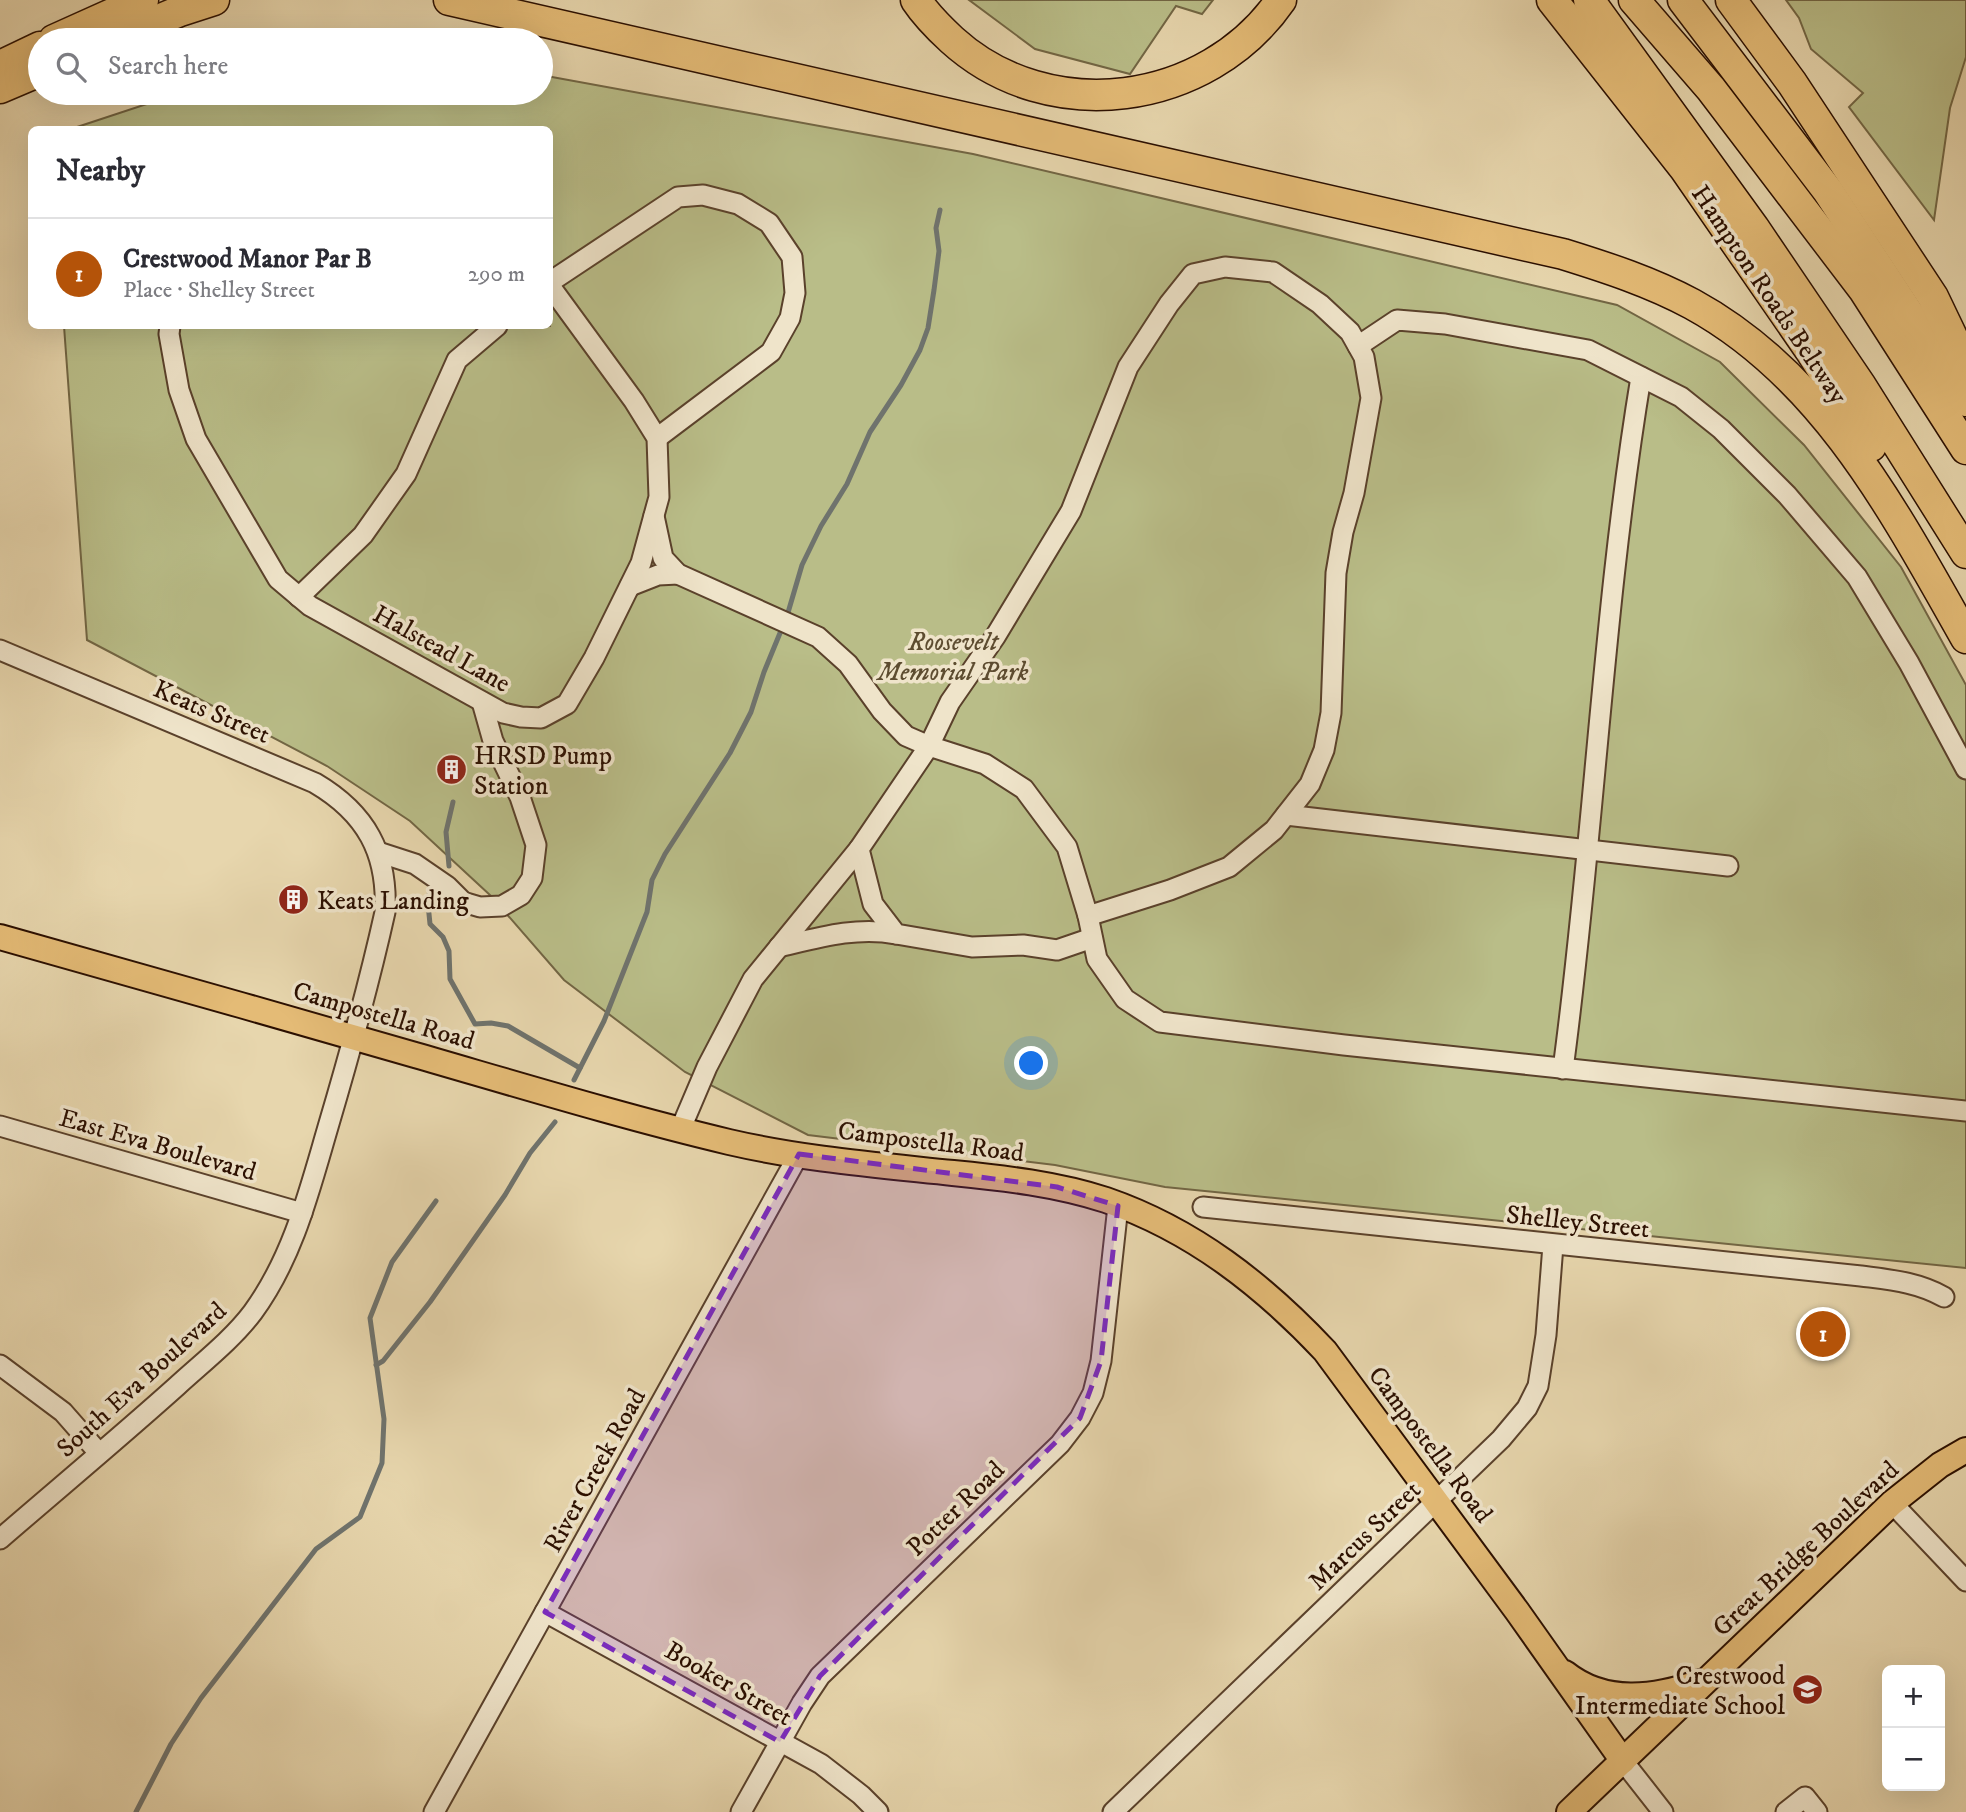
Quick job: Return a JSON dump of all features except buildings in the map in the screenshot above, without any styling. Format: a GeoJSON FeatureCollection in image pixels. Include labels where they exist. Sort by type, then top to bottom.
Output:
{"type":"FeatureCollection","features":[{"type":"Feature","properties":{"kind":"highway"},"geometry":{"type":"LineString","coordinates":[[81,28],[143,0]]}},
{"type":"Feature","properties":{"kind":"highway"},"geometry":{"type":"LineString","coordinates":[[140,28],[214,0]]}},
{"type":"Feature","properties":{"kind":"highway"},"geometry":{"type":"LineString","coordinates":[[449,0],[1550,251],[1611,269],[1652,285],[1703,311],[1747,341],[1800,389],[1830,421],[1866,468],[1966,638]]}},
{"type":"Feature","properties":{"kind":"highway"},"geometry":{"type":"LineString","coordinates":[[916,0],[938,27],[965,51],[1000,73],[1047,90],[1106,96],[1148,90],[1198,73],[1231,53],[1254,33],[1281,0]]}},
{"type":"Feature","properties":{"kind":"highway","name":"Hampton Roads Beltway"},"geometry":{"type":"LineString","coordinates":[[1552,0],[1685,169],[1752,264],[1818,361],[1966,604]]}},
{"type":"Feature","properties":{"kind":"highway"},"geometry":{"type":"LineString","coordinates":[[1589,0],[1762,239],[1861,386],[1966,553]]}},
{"type":"Feature","properties":{"kind":"highway"},"geometry":{"type":"LineString","coordinates":[[1634,0],[1711,89],[1864,290],[1966,449]]}},
{"type":"Feature","properties":{"kind":"highway"},"geometry":{"type":"LineString","coordinates":[[1683,0],[1828,191],[1966,401]]}},
{"type":"Feature","properties":{"kind":"highway"},"geometry":{"type":"LineString","coordinates":[[1731,0],[1792,83],[1933,298],[1966,366]]}},
{"type":"Feature","properties":{"kind":"highway"},"geometry":{"type":"LineString","coordinates":[[0,66],[28,53]]}},
{"type":"Feature","properties":{"kind":"highway"},"geometry":{"type":"LineString","coordinates":[[0,88],[28,76]]}},
{"type":"Feature","properties":{"kind":"main road","name":"Campostella Road"},"geometry":{"type":"LineString","coordinates":[[0,937],[728,1141],[799,1154],[1057,1187],[1118,1206],[1166,1226],[1204,1247],[1271,1297],[1325,1352],[1437,1501],[1623,1761]]}},
{"type":"Feature","properties":{"kind":"main road","name":"Great Bridge Boulevard"},"geometry":{"type":"LineString","coordinates":[[1569,1812],[1892,1503],[1940,1465],[1966,1450]]}},
{"type":"Feature","properties":{"kind":"main road"},"geometry":{"type":"LineString","coordinates":[[1556,1666],[1573,1680],[1613,1695],[1641,1696],[1671,1692],[1709,1678]]}},
{"type":"Feature","properties":{"kind":"street"},"geometry":{"type":"LineString","coordinates":[[553,282],[678,197],[704,195],[738,204],[769,223],[792,257],[795,293],[790,318],[771,352],[657,438]]}},
{"type":"Feature","properties":{"kind":"street"},"geometry":{"type":"LineString","coordinates":[[681,1128],[707,1067],[753,979],[859,849],[929,746],[950,702],[995,637],[1071,511],[1128,367],[1168,304],[1193,274],[1225,267],[1273,272],[1320,304],[1350,332],[1364,357],[1371,398],[1336,573],[1331,713],[1324,750],[1310,784],[1274,830],[1229,867],[1170,890],[1088,916]]}},
{"type":"Feature","properties":{"kind":"street","name":"Halstead Lane"},"geometry":{"type":"LineString","coordinates":[[170,329],[179,390],[196,439],[278,579],[310,606],[482,702],[503,713],[541,718],[567,704],[594,658],[641,563],[659,497],[657,438],[634,401],[553,288]]}},
{"type":"Feature","properties":{"kind":"street"},"geometry":{"type":"LineString","coordinates":[[1357,346],[1397,320],[1445,324],[1588,350],[1681,397],[1721,429],[1787,495],[1857,577],[1915,674],[1966,769]]}},
{"type":"Feature","properties":{"kind":"street"},"geometry":{"type":"LineString","coordinates":[[299,597],[363,535],[406,474],[457,360],[494,329]]}},
{"type":"Feature","properties":{"kind":"street"},"geometry":{"type":"LineString","coordinates":[[1563,1069],[1589,850],[1626,467],[1641,377]]}},
{"type":"Feature","properties":{"kind":"street"},"geometry":{"type":"LineString","coordinates":[[654,516],[663,558],[678,575]]}},
{"type":"Feature","properties":{"kind":"street"},"geometry":{"type":"LineString","coordinates":[[630,586],[658,575],[678,575],[818,637],[848,664],[882,711],[906,736],[985,764],[1024,789],[1067,847],[1088,916],[1097,959],[1125,999],[1160,1022],[1344,1045],[1966,1111]]}},
{"type":"Feature","properties":{"kind":"street","name":"Keats Street"},"geometry":{"type":"LineString","coordinates":[[0,650],[315,783],[348,806],[364,824],[378,852],[386,891],[385,912],[355,1038]]}},
{"type":"Feature","properties":{"kind":"street"},"geometry":{"type":"LineString","coordinates":[[378,852],[415,864],[447,886],[463,902],[480,907],[502,906],[521,895],[532,878],[536,845],[520,797],[493,741],[482,702]]}},
{"type":"Feature","properties":{"kind":"street"},"geometry":{"type":"LineString","coordinates":[[1286,815],[1728,866]]}},
{"type":"Feature","properties":{"kind":"street"},"geometry":{"type":"LineString","coordinates":[[859,849],[873,904],[896,934]]}},
{"type":"Feature","properties":{"kind":"street"},"geometry":{"type":"LineString","coordinates":[[779,947],[843,933],[875,930],[972,947],[1023,945],[1057,950],[1093,938]]}},
{"type":"Feature","properties":{"kind":"street","name":"South Eva Boulevard"},"geometry":{"type":"LineString","coordinates":[[0,1539],[130,1429],[243,1324],[268,1290],[286,1259],[302,1213],[355,1038]]}},
{"type":"Feature","properties":{"kind":"street","name":"East Eva Boulevard"},"geometry":{"type":"LineString","coordinates":[[0,1126],[302,1213]]}},
{"type":"Feature","properties":{"kind":"street","name":"River Creek Road"},"geometry":{"type":"LineString","coordinates":[[434,1812],[799,1154]]}},
{"type":"Feature","properties":{"kind":"street","name":"Potter Road"},"geometry":{"type":"LineString","coordinates":[[741,1812],[779,1742],[820,1676],[1060,1444],[1080,1419],[1093,1392],[1101,1361],[1118,1206]]}},
{"type":"Feature","properties":{"kind":"street","name":"Shelley Street"},"geometry":{"type":"LineString","coordinates":[[1203,1207],[1911,1282],[1944,1297]]}},
{"type":"Feature","properties":{"kind":"street","name":"Marcus Street"},"geometry":{"type":"LineString","coordinates":[[1113,1812],[1501,1439],[1527,1408],[1538,1386],[1546,1335],[1553,1245]]}},
{"type":"Feature","properties":{"kind":"street"},"geometry":{"type":"LineString","coordinates":[[0,1365],[63,1412],[99,1453]]}},
{"type":"Feature","properties":{"kind":"street"},"geometry":{"type":"LineString","coordinates":[[1892,1503],[1966,1581]]}},
{"type":"Feature","properties":{"kind":"street","name":"Booker Street"},"geometry":{"type":"LineString","coordinates":[[545,1612],[821,1764],[861,1795],[877,1812]]}},
{"type":"Feature","properties":{"kind":"street"},"geometry":{"type":"LineString","coordinates":[[1623,1761],[1663,1812]]}},
{"type":"Feature","properties":{"kind":"street"},"geometry":{"type":"LineString","coordinates":[[1786,1812],[1805,1797],[1817,1812]]}},
{"type":"Feature","properties":{"kind":"highlighted area"},"geometry":{"type":"Polygon","coordinates":[[[799,1154],[1057,1187],[1118,1206],[1101,1361],[1080,1418],[820,1676],[780,1742],[545,1612],[799,1154]]]}},
{"type":"Feature","properties":{"kind":"green space"},"geometry":{"type":"Polygon","coordinates":[[[969,0],[1213,0],[1202,14],[1176,6],[1130,74],[1035,49],[969,0]]]}},
{"type":"Feature","properties":{"kind":"green space"},"geometry":{"type":"Polygon","coordinates":[[[1786,0],[1966,0],[1966,57],[1950,108],[1934,220],[1849,107],[1863,93],[1811,49],[1799,18],[1786,0]]]}},
{"type":"Feature","properties":{"kind":"green space","name":"Roosevelt Memorial Park"},"geometry":{"type":"Polygon","coordinates":[[[553,77],[973,154],[1617,305],[1720,362],[1804,445],[1901,567],[1966,685],[1966,1268],[1165,1187],[1055,1165],[808,1135],[685,1072],[564,980],[491,896],[410,821],[327,766],[87,640],[64,329],[553,329],[553,126],[80,126],[144,105],[553,105],[553,77]]]}},
{"type":"Feature","properties":{"kind":"waterway"},"geometry":{"type":"LineString","coordinates":[[574,1080],[604,1021],[647,912],[652,880],[665,854],[730,753],[751,712],[787,616],[802,565],[821,526],[847,484],[870,432],[920,350],[928,328],[934,290],[939,251],[936,228],[940,210]]}},
{"type":"Feature","properties":{"kind":"waterway"},"geometry":{"type":"LineString","coordinates":[[449,866],[446,832],[453,802]]}},
{"type":"Feature","properties":{"kind":"waterway"},"geometry":{"type":"LineString","coordinates":[[430,888],[430,924],[443,937],[449,951],[450,979],[475,1024],[508,1026],[580,1068]]}},
{"type":"Feature","properties":{"kind":"waterway"},"geometry":{"type":"LineString","coordinates":[[376,1365],[383,1361],[430,1302],[505,1195],[530,1153],[555,1122]]}},
{"type":"Feature","properties":{"kind":"waterway"},"geometry":{"type":"LineString","coordinates":[[136,1812],[171,1744],[201,1698],[316,1549],[360,1517],[382,1463],[384,1419],[370,1318],[392,1262],[436,1201]]}},
{"type":"Feature","properties":{"kind":"place","name":"HRSD Pump Station"},"geometry":{"type":"Point","coordinates":[451,770]}},
{"type":"Feature","properties":{"kind":"place","name":"Keats Landing"},"geometry":{"type":"Point","coordinates":[294,900]}},
{"type":"Feature","properties":{"kind":"place","name":"Crestwood Manor Par B"},"geometry":{"type":"Point","coordinates":[1823,1334]}},
{"type":"Feature","properties":{"kind":"place","name":"Crestwood Intermediate School"},"geometry":{"type":"Point","coordinates":[1808,1690]}}]}
